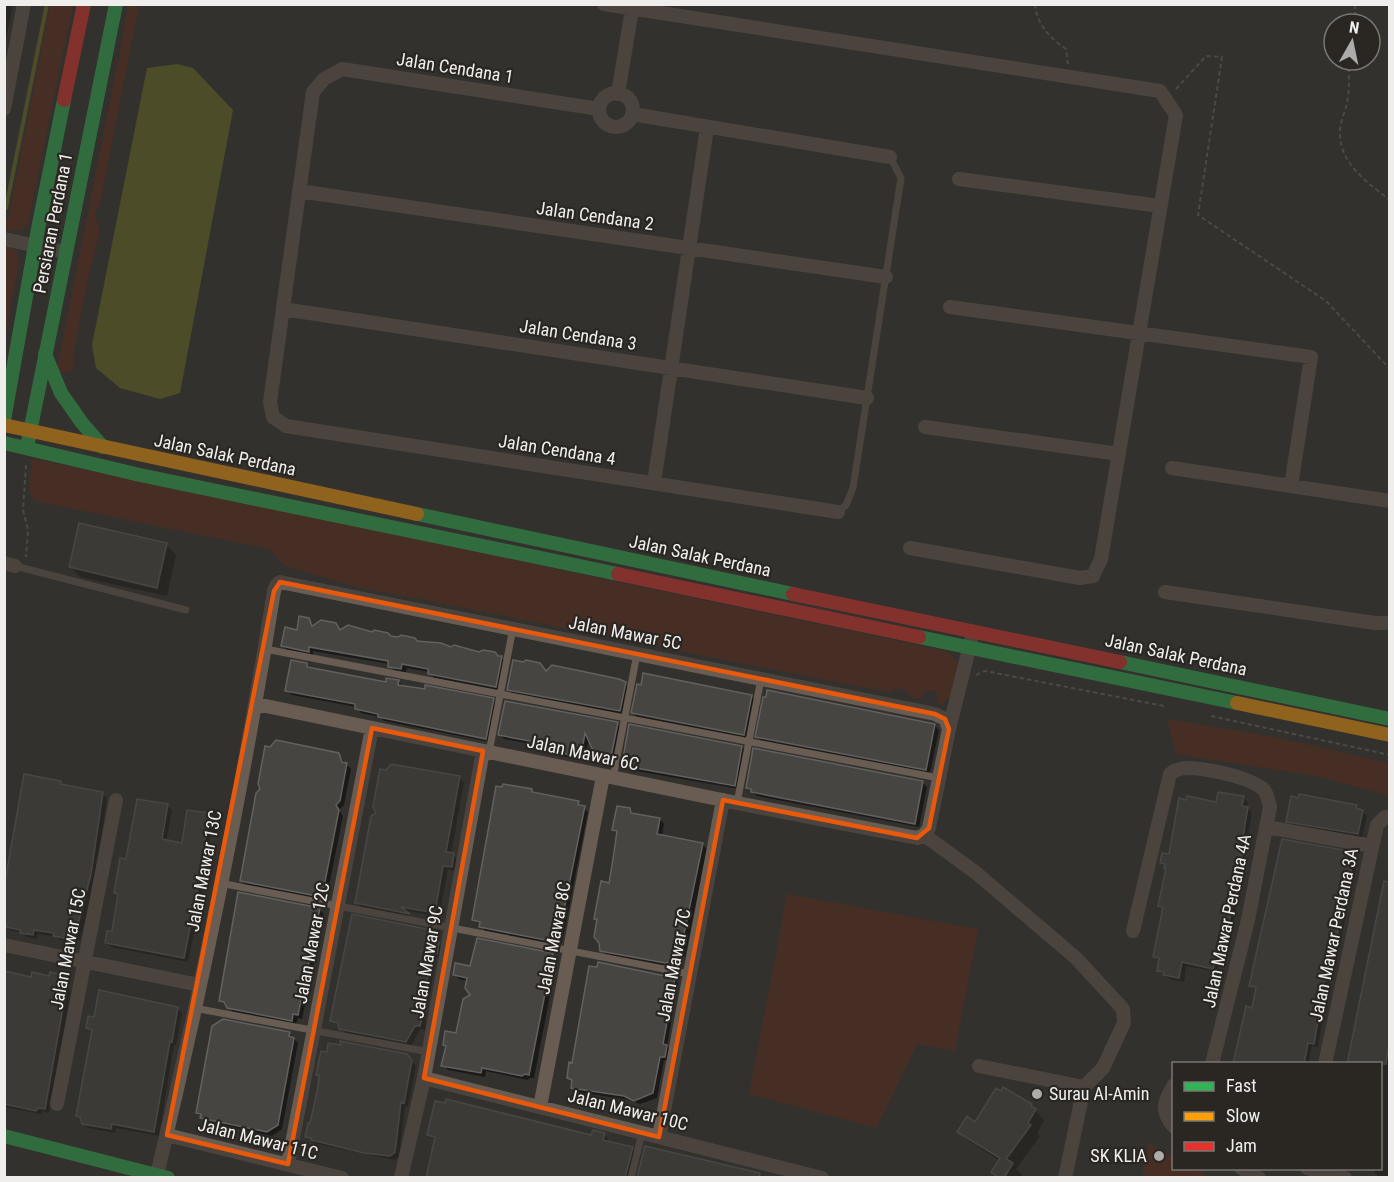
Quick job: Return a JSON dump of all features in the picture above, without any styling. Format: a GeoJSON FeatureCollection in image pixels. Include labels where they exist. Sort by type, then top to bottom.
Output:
{"type":"FeatureCollection","features":[{"type":"Feature","properties":{"kind":"street"},"geometry":{"type":"LineString","coordinates":[[4,108],[24,4]]}},
{"type":"Feature","properties":{"kind":"street","name":"Persiaran Perdana 1"},"geometry":{"type":"LineString","coordinates":[[4,420],[35,246],[84,4]]}},
{"type":"Feature","properties":{"kind":"street","name":"Persiaran Perdana 1"},"geometry":{"type":"LineString","coordinates":[[27,448],[116,4]]}},
{"type":"Feature","properties":{"kind":"street"},"geometry":{"type":"LineString","coordinates":[[604,4],[1160,91],[1176,115],[1101,559],[1093,576],[1080,578],[910,549]]}},
{"type":"Feature","properties":{"kind":"street"},"geometry":{"type":"LineString","coordinates":[[618,94],[632,9]]}},
{"type":"Feature","properties":{"kind":"street","name":"Jalan Cendana 1"},"geometry":{"type":"LineString","coordinates":[[299,191],[313,92],[324,79],[342,69],[599,109]]}},
{"type":"Feature","properties":{"kind":"street"},"geometry":{"type":"LineString","coordinates":[[612,94],[618,94],[631,103],[632,114],[626,123],[616,127],[602,120],[599,109],[603,99],[612,94]]}},
{"type":"Feature","properties":{"kind":"street"},"geometry":{"type":"LineString","coordinates":[[632,114],[890,157]]}},
{"type":"Feature","properties":{"kind":"street"},"geometry":{"type":"LineString","coordinates":[[654,483],[707,128]]}},
{"type":"Feature","properties":{"kind":"street"},"geometry":{"type":"LineString","coordinates":[[958,178],[1160,206]]}},
{"type":"Feature","properties":{"kind":"street"},"geometry":{"type":"LineString","coordinates":[[283,309],[299,191]]}},
{"type":"Feature","properties":{"kind":"street","name":"Jalan Cendana 2"},"geometry":{"type":"LineString","coordinates":[[299,191],[886,277]]}},
{"type":"Feature","properties":{"kind":"street"},"geometry":{"type":"LineString","coordinates":[[4,239],[65,252]]}},
{"type":"Feature","properties":{"kind":"street"},"geometry":{"type":"LineString","coordinates":[[950,307],[1311,357],[1291,486]]}},
{"type":"Feature","properties":{"kind":"street","name":"Jalan Cendana 3"},"geometry":{"type":"LineString","coordinates":[[283,309],[867,398]]}},
{"type":"Feature","properties":{"kind":"street","name":"Jalan Cendana 4"},"geometry":{"type":"LineString","coordinates":[[283,309],[270,402],[273,417],[286,426],[838,512]]}},
{"type":"Feature","properties":{"kind":"street"},"geometry":{"type":"LineString","coordinates":[[4,362],[16,351]]}},
{"type":"Feature","properties":{"kind":"street"},"geometry":{"type":"LineString","coordinates":[[45,354],[61,393],[81,423],[103,447]]}},
{"type":"Feature","properties":{"kind":"street","name":"Jalan Salak Perdana"},"geometry":{"type":"LineString","coordinates":[[4,425],[1389,719]]}},
{"type":"Feature","properties":{"kind":"street"},"geometry":{"type":"LineString","coordinates":[[925,428],[1119,454]]}},
{"type":"Feature","properties":{"kind":"street","name":"Jalan Salak Perdana"},"geometry":{"type":"LineString","coordinates":[[4,443],[140,475],[1389,735]]}},
{"type":"Feature","properties":{"kind":"street"},"geometry":{"type":"LineString","coordinates":[[1172,468],[1389,501]]}},
{"type":"Feature","properties":{"kind":"street","name":"Jalan Mawar 13C"},"geometry":{"type":"LineString","coordinates":[[162,1176],[166,1135],[256,704],[276,586],[280,582],[286,582]]}},
{"type":"Feature","properties":{"kind":"street","name":"Jalan Mawar 5C"},"geometry":{"type":"LineString","coordinates":[[286,582],[935,714],[945,719],[949,729]]}},
{"type":"Feature","properties":{"kind":"street"},"geometry":{"type":"LineString","coordinates":[[1166,592],[1375,623],[1389,623]]}},
{"type":"Feature","properties":{"kind":"street"},"geometry":{"type":"LineString","coordinates":[[973,631],[949,729],[929,828],[924,835],[975,872],[1076,958],[1123,1010],[1124,1023],[1103,1068],[1084,1088],[1065,1178]]}},
{"type":"Feature","properties":{"kind":"street","name":"Jalan Mawar 6C"},"geometry":{"type":"LineString","coordinates":[[256,704],[903,836],[917,838],[924,835]]}},
{"type":"Feature","properties":{"kind":"street","name":"Jalan Mawar 12C"},"geometry":{"type":"LineString","coordinates":[[288,1164],[372,728]]}},
{"type":"Feature","properties":{"kind":"street","name":"Jalan Mawar 9C"},"geometry":{"type":"LineString","coordinates":[[401,1178],[424,1078],[486,752]]}},
{"type":"Feature","properties":{"kind":"street","name":"Jalan Mawar Perdana 4A"},"geometry":{"type":"LineString","coordinates":[[1133,932],[1170,774],[1186,768],[1239,776],[1262,788],[1270,807],[1248,920],[1212,1062]]}},
{"type":"Feature","properties":{"kind":"street","name":"Jalan Mawar 8C"},"geometry":{"type":"LineString","coordinates":[[540,1107],[570,951],[608,777]]}},
{"type":"Feature","properties":{"kind":"street","name":"Jalan Mawar 15C"},"geometry":{"type":"LineString","coordinates":[[57,1104],[116,800]]}},
{"type":"Feature","properties":{"kind":"street","name":"Jalan Mawar 7C"},"geometry":{"type":"LineString","coordinates":[[659,1137],[690,974],[730,802]]}},
{"type":"Feature","properties":{"kind":"street","name":"Jalan Mawar Perdana 3A"},"geometry":{"type":"LineString","coordinates":[[1325,1062],[1377,825],[1387,817]]}},
{"type":"Feature","properties":{"kind":"street"},"geometry":{"type":"LineString","coordinates":[[1266,827],[1372,846]]}},
{"type":"Feature","properties":{"kind":"street"},"geometry":{"type":"LineString","coordinates":[[4,945],[199,985]]}},
{"type":"Feature","properties":{"kind":"street"},"geometry":{"type":"LineString","coordinates":[[979,1066],[1084,1088]]}},
{"type":"Feature","properties":{"kind":"street","name":"Jalan Mawar 10C"},"geometry":{"type":"LineString","coordinates":[[424,1078],[822,1178]]}},
{"type":"Feature","properties":{"kind":"street"},"geometry":{"type":"LineString","coordinates":[[1172,1087],[1164,1104],[1165,1116],[1172,1125]]}},
{"type":"Feature","properties":{"kind":"street","name":"Jalan Mawar 11C"},"geometry":{"type":"LineString","coordinates":[[166,1135],[342,1178]]}},
{"type":"Feature","properties":{"kind":"street"},"geometry":{"type":"LineString","coordinates":[[4,1136],[162,1176]]}},
{"type":"Feature","properties":{"kind":"street"},"geometry":{"type":"LineString","coordinates":[[1245,1170],[1259,1178]]}},
{"type":"Feature","properties":{"kind":"street"},"geometry":{"type":"LineString","coordinates":[[1315,1170],[1345,1178]]}},
{"type":"Feature","properties":{"kind":"lane"},"geometry":{"type":"LineString","coordinates":[[838,512],[846,505],[853,488],[901,178],[890,157]]}},
{"type":"Feature","properties":{"kind":"lane"},"geometry":{"type":"LineString","coordinates":[[10,565],[186,610]]}},
{"type":"Feature","properties":{"kind":"lane"},"geometry":{"type":"LineString","coordinates":[[486,752],[513,628]]}},
{"type":"Feature","properties":{"kind":"lane"},"geometry":{"type":"LineString","coordinates":[[265,649],[939,778]]}},
{"type":"Feature","properties":{"kind":"lane"},"geometry":{"type":"LineString","coordinates":[[608,777],[625,718],[637,654]]}},
{"type":"Feature","properties":{"kind":"lane"},"geometry":{"type":"LineString","coordinates":[[730,802],[749,742],[761,679]]}},
{"type":"Feature","properties":{"kind":"lane"},"geometry":{"type":"LineString","coordinates":[[220,883],[690,974]]}},
{"type":"Feature","properties":{"kind":"lane"},"geometry":{"type":"LineString","coordinates":[[194,1008],[429,1052]]}},
{"type":"Feature","properties":{"kind":"lane"},"geometry":{"type":"LineString","coordinates":[[631,1178],[642,1132]]}},
{"type":"Feature","properties":{"kind":"path"},"geometry":{"type":"LineString","coordinates":[[1035,4],[1036,15],[1050,38],[1066,49],[1067,77]]}},
{"type":"Feature","properties":{"kind":"path"},"geometry":{"type":"LineString","coordinates":[[1165,100],[1206,56],[1222,57],[1198,215],[1326,301],[1389,369]]}},
{"type":"Feature","properties":{"kind":"path"},"geometry":{"type":"LineString","coordinates":[[1349,72],[1347,103],[1342,117],[1340,136],[1344,153],[1353,169],[1389,200]]}},
{"type":"Feature","properties":{"kind":"path"},"geometry":{"type":"LineString","coordinates":[[10,565],[23,562],[28,552],[28,530],[23,510],[27,448]]}},
{"type":"Feature","properties":{"kind":"path"},"geometry":{"type":"LineString","coordinates":[[960,683],[985,671],[1170,707]]}},
{"type":"Feature","properties":{"kind":"path"},"geometry":{"type":"LineString","coordinates":[[1205,715],[1389,755]]}},
{"type":"Feature","properties":{"kind":"highlighted area"},"geometry":{"type":"Polygon","coordinates":[[[280,582],[286,582],[935,714],[945,719],[949,729],[929,828],[917,838],[723,800],[659,1137],[424,1078],[483,751],[372,728],[288,1164],[167,1135],[274,591],[280,582]]]}},
{"type":"Feature","properties":{"kind":"shaded area"},"geometry":{"type":"Polygon","coordinates":[[[50,5],[73,5],[28,224],[20,230],[8,231],[5,230],[5,220],[8,220],[50,5]]]}},
{"type":"Feature","properties":{"kind":"shaded area"},"geometry":{"type":"Polygon","coordinates":[[[128,5],[139,5],[99,208],[96,209],[95,215],[100,230],[73,357],[74,370],[63,373],[58,368],[58,364],[128,5]]]}},
{"type":"Feature","properties":{"kind":"shaded area"},"geometry":{"type":"Polygon","coordinates":[[[177,64],[193,68],[233,110],[180,393],[160,399],[120,388],[96,368],[92,345],[147,68],[177,64]]]}},
{"type":"Feature","properties":{"kind":"shaded area"},"geometry":{"type":"Polygon","coordinates":[[[5,245],[17,251],[19,263],[5,338],[5,245]]]}},
{"type":"Feature","properties":{"kind":"shaded area"},"geometry":{"type":"Polygon","coordinates":[[[36,459],[945,651],[952,655],[959,665],[953,692],[942,705],[937,703],[936,691],[925,691],[923,697],[919,699],[909,696],[908,691],[895,688],[892,693],[357,587],[285,566],[269,549],[34,501],[29,490],[32,461],[36,459]]]}},
{"type":"Feature","properties":{"kind":"shaded area"},"geometry":{"type":"Polygon","coordinates":[[[1167,719],[1275,737],[1389,763],[1389,796],[1320,777],[1176,754],[1167,719]]]}},
{"type":"Feature","properties":{"kind":"shaded area"},"geometry":{"type":"Polygon","coordinates":[[[787,894],[978,929],[955,1051],[917,1044],[876,1128],[749,1094],[787,894]]]}},
{"type":"Feature","properties":{"kind":"shaded area"},"geometry":{"type":"Polygon","coordinates":[[[1149,1143],[1172,1156],[1172,1170],[1196,1170],[1210,1177],[1142,1177],[1149,1143]]]}},
{"type":"Feature","properties":{"kind":"building"},"geometry":{"type":"Polygon","coordinates":[[[79,523],[167,543],[157,588],[69,567],[79,523]]]}},
{"type":"Feature","properties":{"kind":"building"},"geometry":{"type":"Polygon","coordinates":[[[299,616],[309,618],[312,626],[321,620],[336,623],[340,630],[348,625],[372,632],[374,630],[388,633],[391,636],[401,635],[415,638],[417,641],[441,643],[451,647],[454,645],[479,652],[483,650],[495,652],[498,656],[502,656],[496,687],[428,674],[428,669],[402,664],[401,669],[388,667],[388,661],[309,647],[309,652],[281,646],[285,627],[297,630],[299,616]]]}},
{"type":"Feature","properties":{"kind":"building"},"geometry":{"type":"Polygon","coordinates":[[[291,660],[307,663],[307,667],[386,682],[386,678],[399,680],[398,685],[425,689],[425,685],[494,698],[486,739],[378,717],[378,714],[355,709],[355,704],[285,691],[291,660]]]}},
{"type":"Feature","properties":{"kind":"building"},"geometry":{"type":"Polygon","coordinates":[[[513,660],[540,663],[546,671],[552,665],[626,682],[620,711],[507,690],[513,660]]]}},
{"type":"Feature","properties":{"kind":"building"},"geometry":{"type":"Polygon","coordinates":[[[643,673],[752,695],[744,735],[631,713],[637,684],[641,685],[643,673]]]}},
{"type":"Feature","properties":{"kind":"building"},"geometry":{"type":"Polygon","coordinates":[[[767,690],[935,724],[926,770],[755,737],[763,697],[766,697],[767,690]]]}},
{"type":"Feature","properties":{"kind":"building"},"geometry":{"type":"Polygon","coordinates":[[[505,701],[618,722],[610,762],[597,759],[585,733],[581,757],[555,752],[556,746],[498,735],[505,701]]]}},
{"type":"Feature","properties":{"kind":"building"},"geometry":{"type":"Polygon","coordinates":[[[629,724],[742,746],[735,786],[625,766],[622,764],[629,724]]]}},
{"type":"Feature","properties":{"kind":"building"},"geometry":{"type":"Polygon","coordinates":[[[276,740],[339,753],[342,762],[347,763],[340,801],[336,805],[339,810],[322,897],[240,881],[256,793],[260,789],[258,784],[265,746],[270,747],[276,740]]]}},
{"type":"Feature","properties":{"kind":"building"},"geometry":{"type":"Polygon","coordinates":[[[753,748],[923,781],[915,824],[751,792],[751,789],[746,788],[753,748]]]}},
{"type":"Feature","properties":{"kind":"building"},"geometry":{"type":"Polygon","coordinates":[[[391,764],[460,776],[446,852],[454,853],[452,867],[443,866],[435,913],[401,907],[410,914],[355,903],[371,816],[376,813],[373,807],[380,769],[386,770],[391,764]]]}},
{"type":"Feature","properties":{"kind":"building"},"geometry":{"type":"Polygon","coordinates":[[[24,774],[103,792],[91,874],[75,936],[64,934],[64,938],[53,936],[54,933],[34,930],[33,935],[20,933],[20,930],[6,927],[7,924],[4,923],[4,887],[24,774]]]}},
{"type":"Feature","properties":{"kind":"building"},"geometry":{"type":"Polygon","coordinates":[[[503,784],[579,801],[578,805],[585,806],[558,940],[556,939],[555,942],[479,927],[480,922],[472,920],[496,786],[502,787],[503,784]]]}},
{"type":"Feature","properties":{"kind":"building"},"geometry":{"type":"Polygon","coordinates":[[[1218,792],[1244,796],[1242,806],[1248,807],[1240,854],[1242,855],[1221,964],[1215,962],[1213,969],[1182,962],[1179,978],[1163,975],[1164,972],[1157,971],[1159,958],[1153,957],[1163,907],[1158,906],[1166,868],[1164,868],[1165,864],[1160,863],[1162,853],[1169,854],[1179,798],[1186,800],[1187,796],[1216,802],[1218,792]]]}},
{"type":"Feature","properties":{"kind":"building"},"geometry":{"type":"Polygon","coordinates":[[[1299,794],[1357,805],[1356,808],[1363,810],[1358,834],[1286,822],[1291,796],[1298,798],[1299,794]]]}},
{"type":"Feature","properties":{"kind":"building"},"geometry":{"type":"Polygon","coordinates":[[[137,799],[168,804],[162,839],[182,843],[187,810],[209,813],[203,852],[205,853],[184,958],[105,943],[107,931],[112,931],[118,894],[114,893],[120,858],[126,859],[137,799]]]}},
{"type":"Feature","properties":{"kind":"building"},"geometry":{"type":"Polygon","coordinates":[[[617,806],[630,808],[631,813],[660,818],[657,834],[703,843],[680,953],[674,952],[672,961],[665,963],[600,951],[599,943],[594,937],[597,919],[594,919],[601,881],[609,883],[617,831],[612,830],[617,806]]]}},
{"type":"Feature","properties":{"kind":"building"},"geometry":{"type":"Polygon","coordinates":[[[1282,839],[1355,852],[1332,959],[1325,957],[1321,978],[1325,979],[1314,1044],[1308,1043],[1304,1062],[1233,1062],[1246,1006],[1252,1008],[1256,987],[1249,986],[1282,839]]]}},
{"type":"Feature","properties":{"kind":"building"},"geometry":{"type":"Polygon","coordinates":[[[1384,881],[1389,882],[1389,1044],[1386,1064],[1347,1062],[1384,881]]]}},
{"type":"Feature","properties":{"kind":"building"},"geometry":{"type":"Polygon","coordinates":[[[238,892],[320,908],[298,1015],[293,1014],[292,1021],[227,1008],[224,1002],[219,1001],[238,892]]]}},
{"type":"Feature","properties":{"kind":"building"},"geometry":{"type":"Polygon","coordinates":[[[352,914],[435,932],[433,942],[439,942],[437,954],[420,951],[429,968],[426,989],[418,988],[414,1012],[423,1014],[420,1026],[415,1026],[406,1042],[339,1029],[338,1023],[330,1021],[352,914]]]}},
{"type":"Feature","properties":{"kind":"building"},"geometry":{"type":"Polygon","coordinates":[[[477,938],[553,953],[529,1075],[522,1076],[482,1068],[481,1073],[441,1066],[446,1046],[443,1045],[445,1031],[456,1033],[463,999],[470,995],[465,988],[467,978],[453,975],[455,963],[470,966],[477,938]]]}},
{"type":"Feature","properties":{"kind":"building"},"geometry":{"type":"Polygon","coordinates":[[[598,962],[675,978],[663,1044],[667,1045],[665,1057],[660,1057],[653,1093],[634,1101],[624,1096],[571,1088],[572,1080],[567,1078],[569,1062],[572,1063],[589,966],[597,967],[598,962]]]}},
{"type":"Feature","properties":{"kind":"building"},"geometry":{"type":"Polygon","coordinates":[[[4,971],[31,977],[32,972],[49,976],[50,972],[63,975],[62,984],[67,985],[45,1109],[38,1108],[36,1111],[4,1104],[4,971]]]}},
{"type":"Feature","properties":{"kind":"building"},"geometry":{"type":"Polygon","coordinates":[[[99,990],[178,1007],[154,1132],[112,1124],[111,1129],[82,1124],[80,1117],[76,1116],[92,1030],[86,1028],[88,1016],[94,1017],[99,990]]]}},
{"type":"Feature","properties":{"kind":"building"},"geometry":{"type":"Polygon","coordinates":[[[223,1019],[290,1032],[289,1036],[294,1038],[278,1125],[267,1132],[200,1118],[201,1114],[196,1113],[212,1026],[223,1019]]]}},
{"type":"Feature","properties":{"kind":"building"},"geometry":{"type":"Polygon","coordinates":[[[340,1041],[407,1054],[412,1060],[404,1103],[401,1102],[395,1152],[390,1156],[364,1153],[305,1137],[318,1087],[319,1075],[316,1075],[321,1051],[327,1052],[328,1043],[341,1045],[340,1041]]]}},
{"type":"Feature","properties":{"kind":"building","name":"Surau Al-Amin"},"geometry":{"type":"Polygon","coordinates":[[[1003,1087],[1032,1104],[1031,1106],[1036,1109],[1028,1123],[1031,1125],[1006,1159],[1013,1163],[1004,1178],[999,1178],[991,1172],[1000,1158],[957,1132],[967,1116],[975,1122],[996,1088],[1001,1091],[1003,1087]]]}},
{"type":"Feature","properties":{"kind":"building"},"geometry":{"type":"Polygon","coordinates":[[[446,1099],[591,1135],[593,1130],[605,1133],[603,1140],[633,1147],[625,1178],[426,1178],[435,1137],[427,1135],[435,1101],[445,1103],[446,1099]]]}},
{"type":"Feature","properties":{"kind":"building"},"geometry":{"type":"Polygon","coordinates":[[[645,1146],[760,1173],[759,1178],[637,1178],[645,1146]]]}},
{"type":"Feature","properties":{"kind":"waterway"},"geometry":{"type":"LineString","coordinates":[[6,208],[47,4]]}},
{"type":"Feature","properties":{"kind":"traffic: fast"},"geometry":{"type":"LineString","coordinates":[[28,442],[116,4]]}},
{"type":"Feature","properties":{"kind":"traffic: fast"},"geometry":{"type":"LineString","coordinates":[[4,420],[64,100]]}},
{"type":"Feature","properties":{"kind":"traffic: fast"},"geometry":{"type":"LineString","coordinates":[[45,354],[61,393],[82,423],[103,447]]}},
{"type":"Feature","properties":{"kind":"traffic: fast"},"geometry":{"type":"LineString","coordinates":[[4,443],[140,475],[618,574]]}},
{"type":"Feature","properties":{"kind":"traffic: fast"},"geometry":{"type":"LineString","coordinates":[[417,514],[793,594]]}},
{"type":"Feature","properties":{"kind":"traffic: fast"},"geometry":{"type":"LineString","coordinates":[[919,637],[1237,703]]}},
{"type":"Feature","properties":{"kind":"traffic: fast"},"geometry":{"type":"LineString","coordinates":[[1120,662],[1390,719]]}},
{"type":"Feature","properties":{"kind":"traffic: fast"},"geometry":{"type":"LineString","coordinates":[[4,1136],[168,1178]]}},
{"type":"Feature","properties":{"kind":"traffic: slow"},"geometry":{"type":"LineString","coordinates":[[4,425],[417,514]]}},
{"type":"Feature","properties":{"kind":"traffic: slow"},"geometry":{"type":"LineString","coordinates":[[1237,703],[1390,735]]}},
{"type":"Feature","properties":{"kind":"traffic: jam"},"geometry":{"type":"LineString","coordinates":[[64,100],[84,4]]}},
{"type":"Feature","properties":{"kind":"traffic: jam"},"geometry":{"type":"LineString","coordinates":[[618,574],[919,637]]}},
{"type":"Feature","properties":{"kind":"traffic: jam"},"geometry":{"type":"LineString","coordinates":[[793,594],[1120,662]]}},
{"type":"Feature","properties":{"kind":"place","name":"Surau Al-Amin"},"geometry":{"type":"Point","coordinates":[1037,1094]}},
{"type":"Feature","properties":{"kind":"place","name":"SK KLIA"},"geometry":{"type":"Point","coordinates":[1159,1156]}}]}
